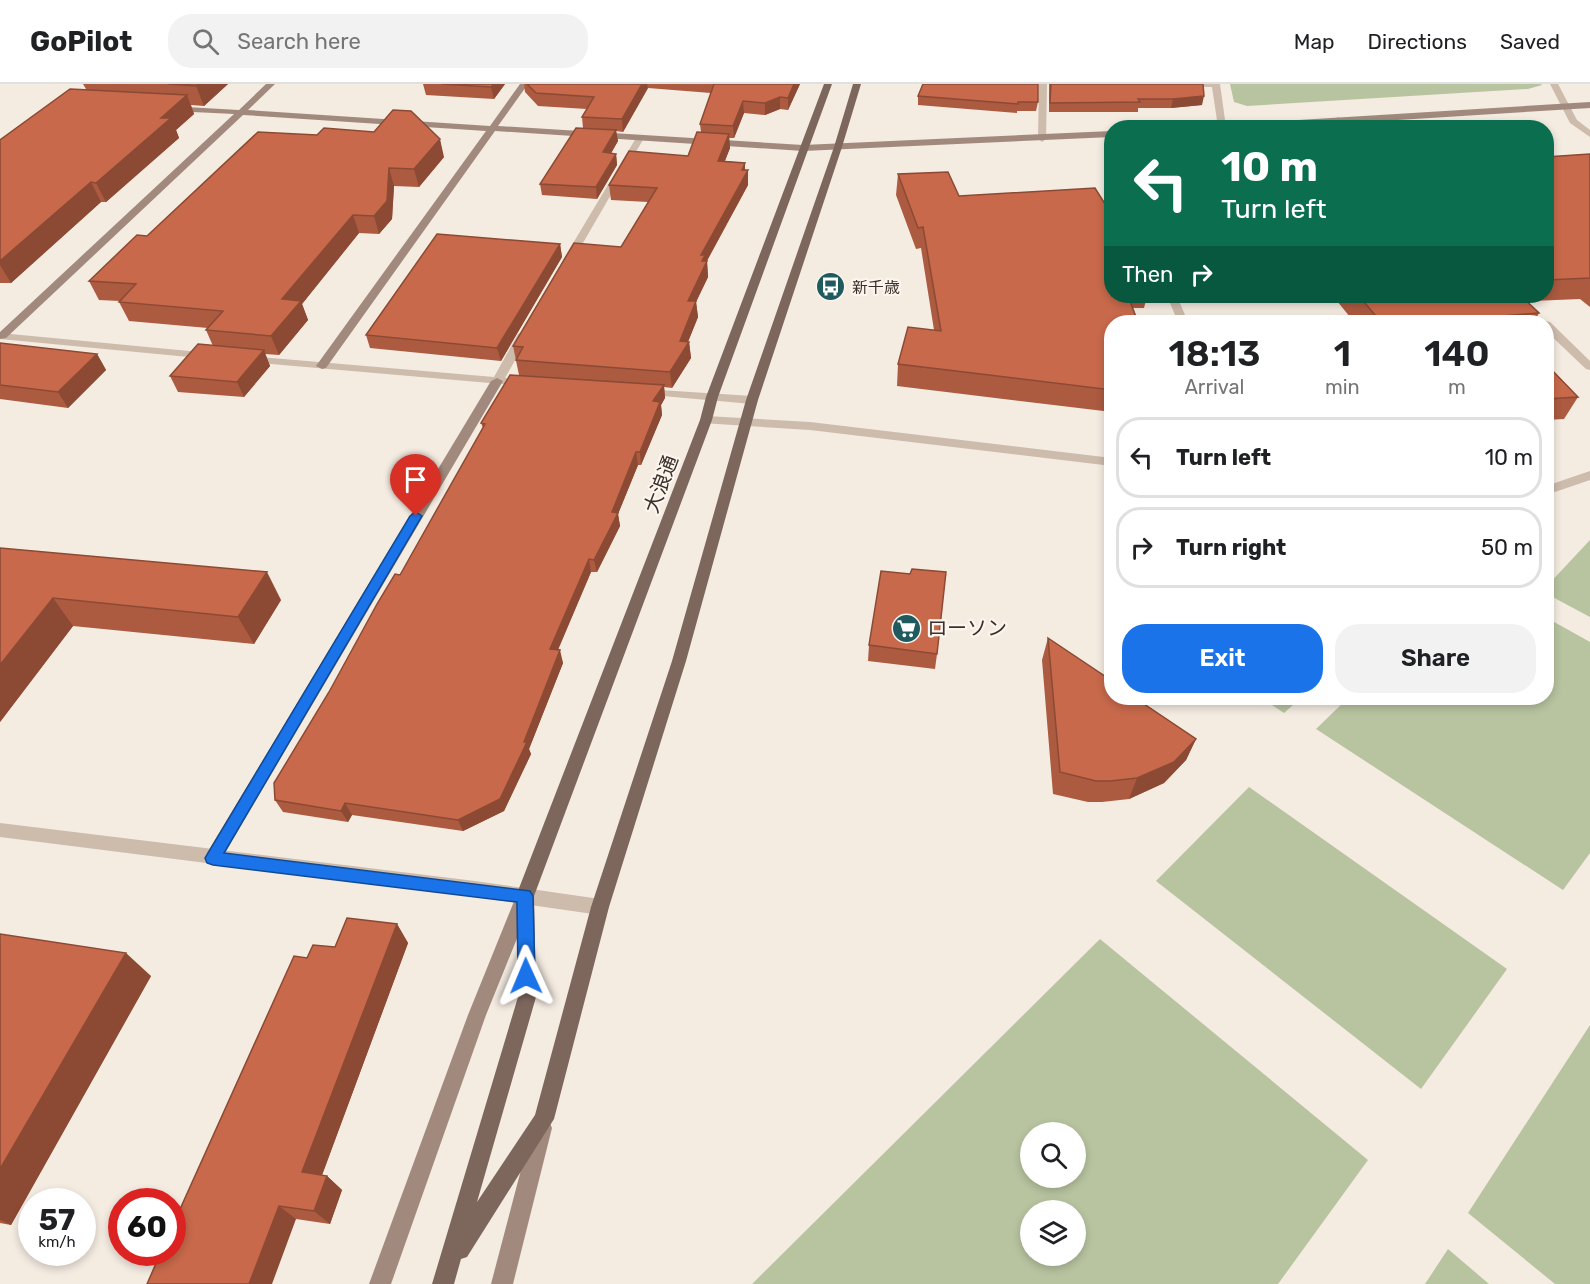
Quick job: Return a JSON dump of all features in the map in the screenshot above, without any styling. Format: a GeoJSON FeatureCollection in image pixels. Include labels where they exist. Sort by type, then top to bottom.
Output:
{"type":"FeatureCollection","features":[{"type":"Feature","properties":{"kind":"main road","name":"大浪通"},"geometry":{"type":"LineString","coordinates":[[525,896],[706,420],[711,398],[828,84]]}},
{"type":"Feature","properties":{"kind":"main road"},"geometry":{"type":"LineString","coordinates":[[446,1274],[544,1119],[600,907],[679,662],[752,400],[838,147],[857,84]]}},
{"type":"Feature","properties":{"kind":"main road"},"geometry":{"type":"LineString","coordinates":[[446,1274],[527,997],[525,896]]}},
{"type":"Feature","properties":{"kind":"street"},"geometry":{"type":"LineString","coordinates":[[1,336],[271,84]]}},
{"type":"Feature","properties":{"kind":"street"},"geometry":{"type":"LineString","coordinates":[[322,366],[524,84]]}},
{"type":"Feature","properties":{"kind":"street"},"geometry":{"type":"LineString","coordinates":[[1042,139],[1043,84]]}},
{"type":"Feature","properties":{"kind":"street"},"geometry":{"type":"LineString","coordinates":[[1144,84],[1216,84],[1219,120]]}},
{"type":"Feature","properties":{"kind":"street"},"geometry":{"type":"LineString","coordinates":[[1554,84],[1573,121],[1590,134]]}},
{"type":"Feature","properties":{"kind":"street"},"geometry":{"type":"LineString","coordinates":[[1338,120],[1590,105]]}},
{"type":"Feature","properties":{"kind":"street"},"geometry":{"type":"LineString","coordinates":[[157,107],[803,148],[1104,135]]}},
{"type":"Feature","properties":{"kind":"street"},"geometry":{"type":"LineString","coordinates":[[563,270],[640,138]]}},
{"type":"Feature","properties":{"kind":"street"},"geometry":{"type":"LineString","coordinates":[[213,858],[533,320]]}},
{"type":"Feature","properties":{"kind":"street"},"geometry":{"type":"LineString","coordinates":[[1554,332],[1590,367]]}},
{"type":"Feature","properties":{"kind":"street"},"geometry":{"type":"LineString","coordinates":[[1,336],[532,383]]}},
{"type":"Feature","properties":{"kind":"street"},"geometry":{"type":"LineString","coordinates":[[627,391],[752,400]]}},
{"type":"Feature","properties":{"kind":"street"},"geometry":{"type":"LineString","coordinates":[[706,420],[810,426],[1104,461]]}},
{"type":"Feature","properties":{"kind":"street"},"geometry":{"type":"LineString","coordinates":[[1554,488],[1590,475]]}},
{"type":"Feature","properties":{"kind":"street"},"geometry":{"type":"LineString","coordinates":[[0,830],[600,907]]}},
{"type":"Feature","properties":{"kind":"street"},"geometry":{"type":"LineString","coordinates":[[380,1284],[477,1015],[525,896]]}},
{"type":"Feature","properties":{"kind":"street"},"geometry":{"type":"LineString","coordinates":[[502,1284],[544,1119]]}},
{"type":"Feature","properties":{"kind":"green space"},"geometry":{"type":"Polygon","coordinates":[[[1230,84],[1542,85],[1528,89],[1247,106],[1234,102],[1230,84]]]}},
{"type":"Feature","properties":{"kind":"green space"},"geometry":{"type":"Polygon","coordinates":[[[1590,540],[1590,617],[1554,598],[1554,578],[1590,540]]]}},
{"type":"Feature","properties":{"kind":"green space"},"geometry":{"type":"Polygon","coordinates":[[[1554,622],[1590,642],[1590,853],[1563,890],[1316,729],[1341,705],[1554,705],[1554,622]]]}},
{"type":"Feature","properties":{"kind":"green space"},"geometry":{"type":"Polygon","coordinates":[[[1272,705],[1293,705],[1284,713],[1272,705]]]}},
{"type":"Feature","properties":{"kind":"green space"},"geometry":{"type":"Polygon","coordinates":[[[1249,787],[1507,969],[1421,1089],[1156,881],[1249,787]]]}},
{"type":"Feature","properties":{"kind":"green space"},"geometry":{"type":"Polygon","coordinates":[[[1100,939],[1368,1160],[1278,1284],[752,1284],[1100,939]]]}},
{"type":"Feature","properties":{"kind":"green space"},"geometry":{"type":"Polygon","coordinates":[[[1590,1025],[1590,1284],[1555,1284],[1468,1213],[1590,1025]]]}},
{"type":"Feature","properties":{"kind":"green space"},"geometry":{"type":"Polygon","coordinates":[[[1448,1249],[1489,1284],[1425,1284],[1448,1249]]]}},
{"type":"Feature","properties":{"kind":"building"},"geometry":{"type":"Polygon","coordinates":[[[168,84],[198,84],[196,86],[168,84]]]}},
{"type":"Feature","properties":{"kind":"building"},"geometry":{"type":"Polygon","coordinates":[[[442,84],[494,84],[491,87],[442,84]]]}},
{"type":"Feature","properties":{"kind":"building"},"geometry":{"type":"Polygon","coordinates":[[[527,84],[642,84],[622,119],[582,117],[594,97],[536,93],[527,84]]]}},
{"type":"Feature","properties":{"kind":"building"},"geometry":{"type":"Polygon","coordinates":[[[714,84],[794,84],[788,98],[780,97],[765,103],[743,101],[733,126],[700,124],[714,84]]]}},
{"type":"Feature","properties":{"kind":"building"},"geometry":{"type":"Polygon","coordinates":[[[923,84],[1038,84],[1038,102],[1018,102],[1018,104],[918,96],[923,84]]]}},
{"type":"Feature","properties":{"kind":"building"},"geometry":{"type":"Polygon","coordinates":[[[1051,84],[1203,84],[1204,96],[1138,99],[1140,102],[1050,103],[1051,84]]]}},
{"type":"Feature","properties":{"kind":"building"},"geometry":{"type":"Polygon","coordinates":[[[70,89],[187,95],[161,118],[171,118],[96,183],[91,182],[0,261],[0,140],[70,89]]]}},
{"type":"Feature","properties":{"kind":"building"},"geometry":{"type":"Polygon","coordinates":[[[393,110],[411,111],[440,139],[414,169],[389,168],[387,201],[374,216],[353,215],[282,299],[301,301],[271,336],[206,330],[223,311],[119,302],[136,284],[89,281],[137,235],[147,236],[258,132],[317,135],[324,128],[374,132],[393,110]]]}},
{"type":"Feature","properties":{"kind":"building"},"geometry":{"type":"Polygon","coordinates":[[[576,128],[616,130],[603,152],[616,154],[596,187],[540,184],[576,128]]]}},
{"type":"Feature","properties":{"kind":"building"},"geometry":{"type":"Polygon","coordinates":[[[697,132],[729,134],[718,161],[745,163],[742,170],[748,170],[701,255],[705,255],[702,261],[707,261],[688,301],[696,301],[680,341],[689,342],[670,372],[516,360],[523,347],[513,346],[574,243],[621,247],[657,188],[609,185],[629,151],[688,156],[697,132]]]}},
{"type":"Feature","properties":{"kind":"building"},"geometry":{"type":"Polygon","coordinates":[[[1590,154],[1590,278],[1554,280],[1554,156],[1590,154]]]}},
{"type":"Feature","properties":{"kind":"building"},"geometry":{"type":"Polygon","coordinates":[[[948,172],[959,196],[1095,188],[1104,202],[1104,303],[1131,303],[1135,315],[1104,315],[1104,389],[898,364],[908,327],[941,331],[923,227],[918,228],[898,174],[948,172]]]}},
{"type":"Feature","properties":{"kind":"building"},"geometry":{"type":"Polygon","coordinates":[[[437,234],[560,244],[497,348],[366,335],[437,234]]]}},
{"type":"Feature","properties":{"kind":"building"},"geometry":{"type":"Polygon","coordinates":[[[1365,303],[1528,303],[1539,313],[1514,315],[1375,315],[1365,303]]]}},
{"type":"Feature","properties":{"kind":"building"},"geometry":{"type":"Polygon","coordinates":[[[0,343],[97,354],[58,392],[0,385],[0,343]]]}},
{"type":"Feature","properties":{"kind":"building"},"geometry":{"type":"Polygon","coordinates":[[[198,344],[264,350],[237,382],[170,376],[198,344]]]}},
{"type":"Feature","properties":{"kind":"building"},"geometry":{"type":"Polygon","coordinates":[[[1554,372],[1578,397],[1554,398],[1554,372]]]}},
{"type":"Feature","properties":{"kind":"building"},"geometry":{"type":"Polygon","coordinates":[[[510,375],[664,385],[653,401],[660,402],[640,452],[636,452],[612,512],[618,513],[594,560],[589,559],[550,649],[560,650],[524,742],[527,742],[500,799],[458,820],[345,803],[341,811],[275,800],[274,783],[329,692],[395,574],[400,575],[485,424],[481,423],[510,375]]]}},
{"type":"Feature","properties":{"kind":"building"},"geometry":{"type":"Polygon","coordinates":[[[0,548],[267,572],[238,617],[53,598],[0,665],[0,548]]]}},
{"type":"Feature","properties":{"kind":"building","name":"ローソン"},"geometry":{"type":"Polygon","coordinates":[[[912,569],[946,572],[937,654],[869,645],[881,571],[910,574],[912,569]]]}},
{"type":"Feature","properties":{"kind":"building"},"geometry":{"type":"Polygon","coordinates":[[[1048,638],[1104,676],[1104,705],[1145,705],[1196,739],[1174,762],[1137,778],[1096,781],[1060,772],[1048,638]]]}},
{"type":"Feature","properties":{"kind":"building"},"geometry":{"type":"Polygon","coordinates":[[[347,918],[397,924],[302,1172],[327,1176],[314,1211],[279,1206],[249,1284],[147,1284],[155,1266],[186,1266],[186,1196],[294,956],[307,958],[313,945],[335,947],[347,918]]]}},
{"type":"Feature","properties":{"kind":"building"},"geometry":{"type":"Polygon","coordinates":[[[0,934],[126,953],[0,1169],[0,934]]]}},
{"type":"Feature","properties":{"kind":"place","name":"新千歳"},"geometry":{"type":"Point","coordinates":[831,287]}},
{"type":"Feature","properties":{"kind":"place","name":"ローソン"},"geometry":{"type":"Point","coordinates":[906,628]}},
{"type":"Feature","properties":{"kind":"route"},"geometry":{"type":"LineString","coordinates":[[416,516],[213,858],[525,896],[526,976]]}}]}
